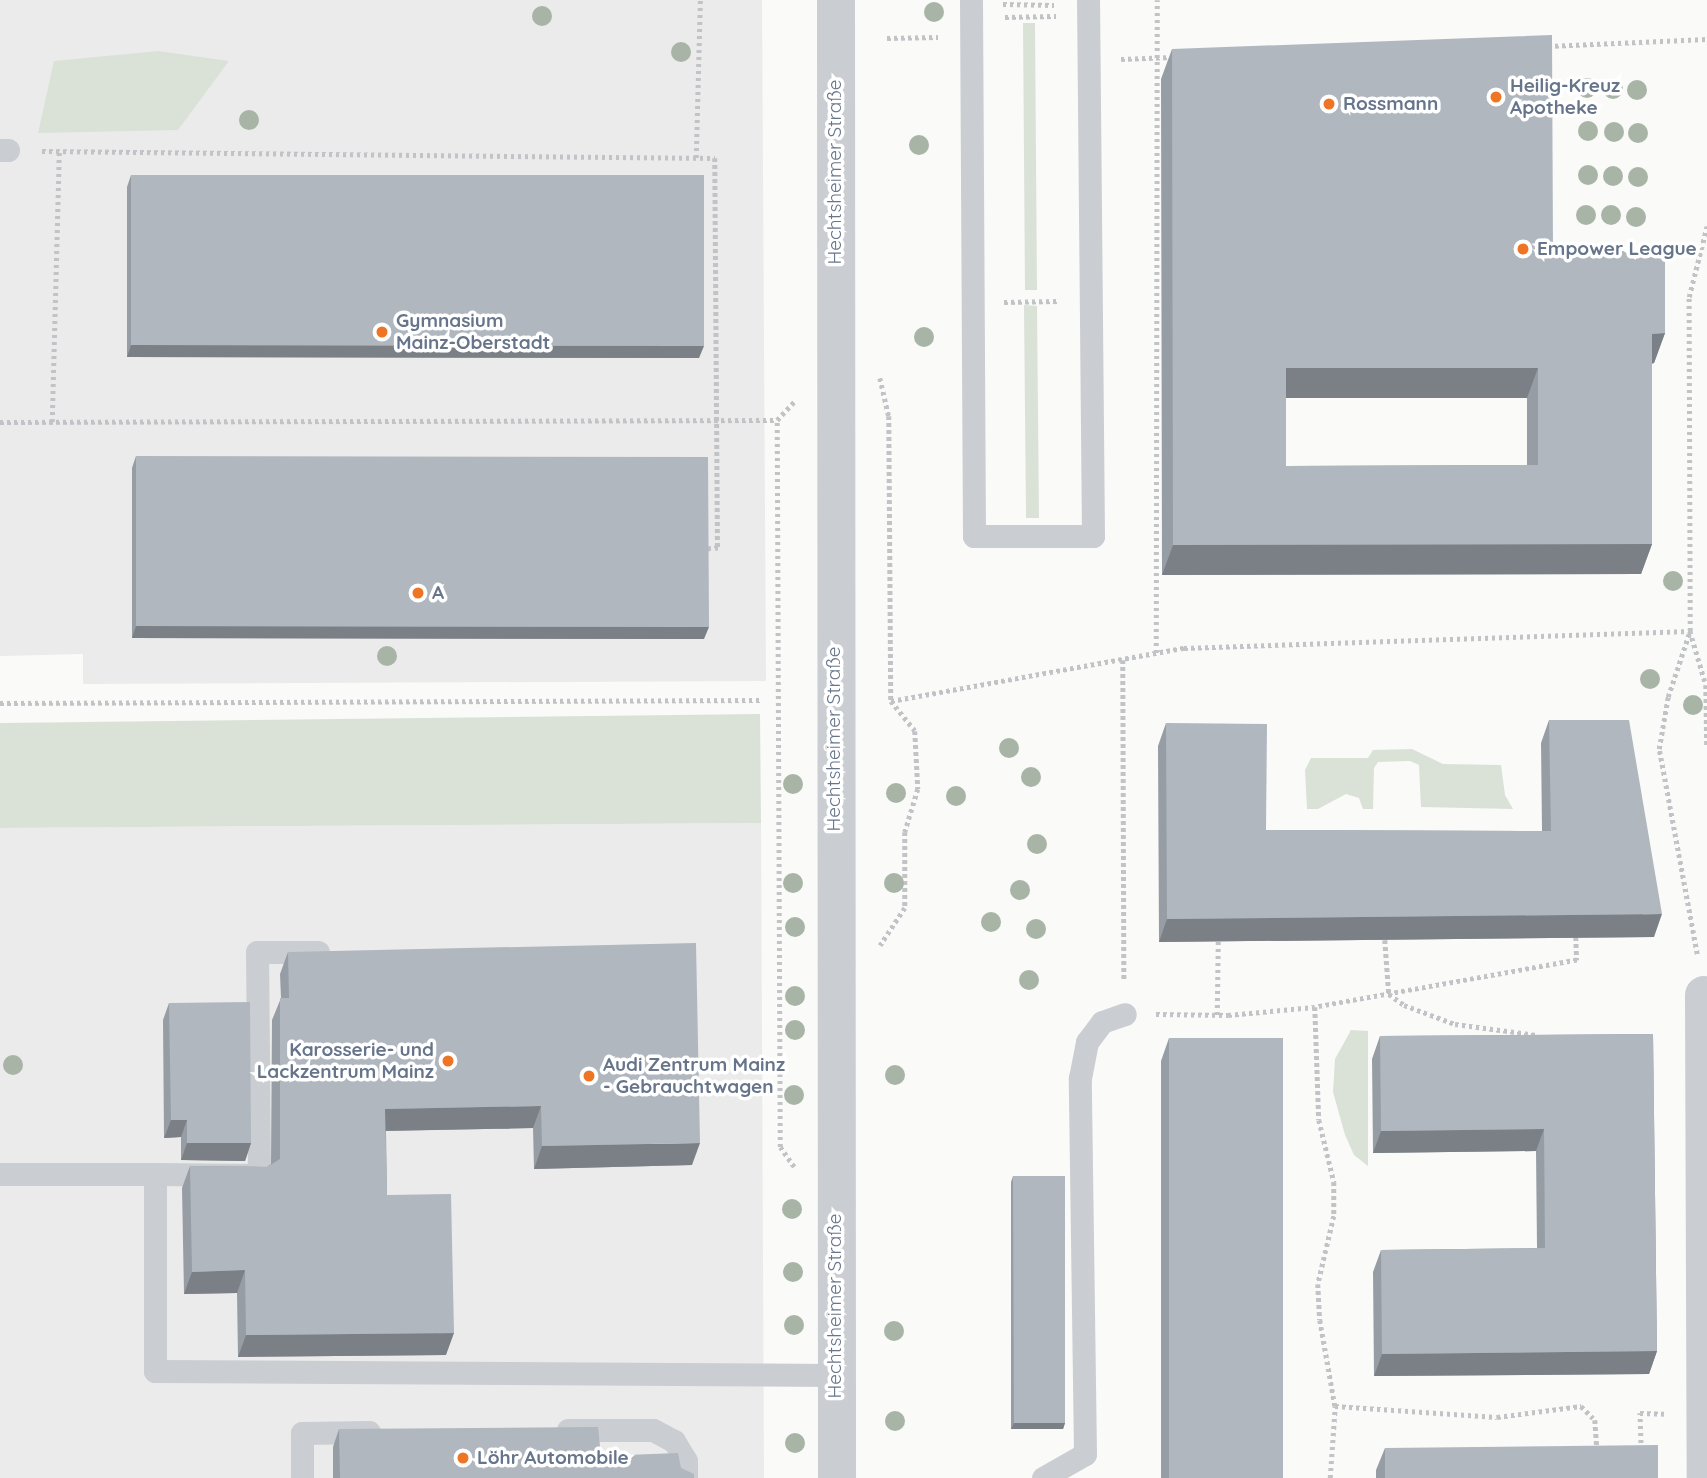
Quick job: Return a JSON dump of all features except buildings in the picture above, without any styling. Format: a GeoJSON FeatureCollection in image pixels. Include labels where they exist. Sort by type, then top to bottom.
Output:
{"type":"FeatureCollection","features":[{"type":"Feature","properties":{"kind":"street","name":"Hechtsheimer Straße"},"geometry":{"type":"LineString","coordinates":[[836,0],[837,1478]]}},
{"type":"Feature","properties":{"kind":"street"},"geometry":{"type":"LineString","coordinates":[[1706,995],[1706,1478]]}},
{"type":"Feature","properties":{"kind":"lane"},"geometry":{"type":"LineString","coordinates":[[971,0],[974,536],[1093,537],[1088,0]]}},
{"type":"Feature","properties":{"kind":"lane"},"geometry":{"type":"LineString","coordinates":[[0,1174],[259,1175],[257,952],[339,952]]}},
{"type":"Feature","properties":{"kind":"lane"},"geometry":{"type":"LineString","coordinates":[[1042,1478],[1085,1454],[1080,1078],[1087,1042],[1102,1022],[1125,1014]]}},
{"type":"Feature","properties":{"kind":"lane"},"geometry":{"type":"LineString","coordinates":[[155,1174],[155,1371],[835,1375]]}},
{"type":"Feature","properties":{"kind":"lane"},"geometry":{"type":"LineString","coordinates":[[545,1431],[653,1430],[674,1441],[686,1461],[686,1478]]}},
{"type":"Feature","properties":{"kind":"lane"},"geometry":{"type":"LineString","coordinates":[[302,1478],[302,1433],[397,1432]]}},
{"type":"Feature","properties":{"kind":"path"},"geometry":{"type":"LineString","coordinates":[[696,158],[700,0]]}},
{"type":"Feature","properties":{"kind":"path"},"geometry":{"type":"LineString","coordinates":[[1156,653],[1157,0]]}},
{"type":"Feature","properties":{"kind":"path"},"geometry":{"type":"LineString","coordinates":[[1538,46],[1707,39]]}},
{"type":"Feature","properties":{"kind":"path"},"geometry":{"type":"LineString","coordinates":[[1088,60],[1184,57]]}},
{"type":"Feature","properties":{"kind":"path"},"geometry":{"type":"LineString","coordinates":[[4,150],[715,158],[718,548],[704,549]]}},
{"type":"Feature","properties":{"kind":"path"},"geometry":{"type":"LineString","coordinates":[[52,422],[59,151]]}},
{"type":"Feature","properties":{"kind":"path"},"geometry":{"type":"LineString","coordinates":[[1707,226],[1689,297],[1690,631],[1706,685],[1707,746]]}},
{"type":"Feature","properties":{"kind":"path"},"geometry":{"type":"LineString","coordinates":[[1014,302],[1035,301]]}},
{"type":"Feature","properties":{"kind":"path"},"geometry":{"type":"LineString","coordinates":[[0,422],[777,420],[780,1147],[801,1177]]}},
{"type":"Feature","properties":{"kind":"path"},"geometry":{"type":"LineString","coordinates":[[894,924],[905,908],[905,832],[918,789],[915,731],[891,701],[1156,653],[1315,641],[1690,631]]}},
{"type":"Feature","properties":{"kind":"path"},"geometry":{"type":"LineString","coordinates":[[1690,631],[1668,697],[1659,749],[1706,995]]}},
{"type":"Feature","properties":{"kind":"path"},"geometry":{"type":"LineString","coordinates":[[1123,660],[1125,1014],[1217,1015],[1315,1007],[1577,960],[1576,937]]}},
{"type":"Feature","properties":{"kind":"path"},"geometry":{"type":"LineString","coordinates":[[0,703],[761,700]]}},
{"type":"Feature","properties":{"kind":"path"},"geometry":{"type":"LineString","coordinates":[[1385,940],[1389,994],[1404,1005],[1455,1024],[1545,1035]]}},
{"type":"Feature","properties":{"kind":"path"},"geometry":{"type":"LineString","coordinates":[[1217,941],[1217,1015]]}},
{"type":"Feature","properties":{"kind":"path"},"geometry":{"type":"LineString","coordinates":[[1315,1007],[1319,1120],[1335,1182],[1334,1216],[1318,1284],[1320,1320],[1335,1406],[1330,1478]]}},
{"type":"Feature","properties":{"kind":"path"},"geometry":{"type":"LineString","coordinates":[[1335,1406],[1497,1417],[1581,1406],[1595,1420],[1597,1454],[1608,1454]]}},
{"type":"Feature","properties":{"kind":"path"},"geometry":{"type":"LineString","coordinates":[[1630,1455],[1640,1455],[1640,1413],[1707,1418]]}},
{"type":"Feature","properties":{"kind":"shaded area","name":"Gymnasium Mainz-Oberstadt"},"geometry":{"type":"Polygon","coordinates":[[[0,0],[762,0],[766,681],[83,684],[83,654],[0,656],[0,0]]]}},
{"type":"Feature","properties":{"kind":"shaded area"},"geometry":{"type":"Polygon","coordinates":[[[1023,23],[1035,23],[1037,290],[1025,290],[1023,23]]]}},
{"type":"Feature","properties":{"kind":"shaded area"},"geometry":{"type":"Polygon","coordinates":[[[158,51],[229,61],[178,130],[38,133],[54,61],[158,51]]]}},
{"type":"Feature","properties":{"kind":"shaded area"},"geometry":{"type":"Polygon","coordinates":[[[1024,305],[1037,306],[1039,518],[1026,518],[1024,305]]]}},
{"type":"Feature","properties":{"kind":"shaded area"},"geometry":{"type":"Polygon","coordinates":[[[760,714],[761,823],[0,828],[0,723],[760,714]]]}},
{"type":"Feature","properties":{"kind":"shaded area"},"geometry":{"type":"Polygon","coordinates":[[[1412,749],[1443,764],[1501,765],[1505,795],[1513,809],[1421,807],[1419,765],[1410,761],[1378,762],[1374,768],[1373,809],[1363,809],[1359,798],[1346,794],[1318,809],[1307,809],[1305,770],[1311,758],[1368,758],[1373,750],[1412,749]]]}},
{"type":"Feature","properties":{"kind":"shaded area"},"geometry":{"type":"Polygon","coordinates":[[[761,823],[764,1478],[0,1478],[0,828],[761,823]]]}},
{"type":"Feature","properties":{"kind":"shaded area"},"geometry":{"type":"Polygon","coordinates":[[[1351,1030],[1368,1031],[1368,1166],[1354,1155],[1345,1135],[1333,1092],[1335,1059],[1351,1030]]]}},
{"type":"Feature","properties":{"kind":"place","name":"Heilig-Kreuz Apotheke"},"geometry":{"type":"Point","coordinates":[1496,97]}},
{"type":"Feature","properties":{"kind":"place","name":"Rossmann"},"geometry":{"type":"Point","coordinates":[1329,104]}},
{"type":"Feature","properties":{"kind":"place","name":"Empower League"},"geometry":{"type":"Point","coordinates":[1523,249]}},
{"type":"Feature","properties":{"kind":"place","name":"Gymnasium Mainz-Oberstadt"},"geometry":{"type":"Point","coordinates":[382,332]}},
{"type":"Feature","properties":{"kind":"place","name":"A"},"geometry":{"type":"Point","coordinates":[418,593]}},
{"type":"Feature","properties":{"kind":"place","name":"Karosserie- und Lackzentrum Mainz"},"geometry":{"type":"Point","coordinates":[448,1061]}},
{"type":"Feature","properties":{"kind":"place","name":"Audi Zentrum Mainz - Gebrauchtwagen"},"geometry":{"type":"Point","coordinates":[589,1076]}},
{"type":"Feature","properties":{"kind":"place","name":"Löhr Automobile"},"geometry":{"type":"Point","coordinates":[463,1458]}}]}
